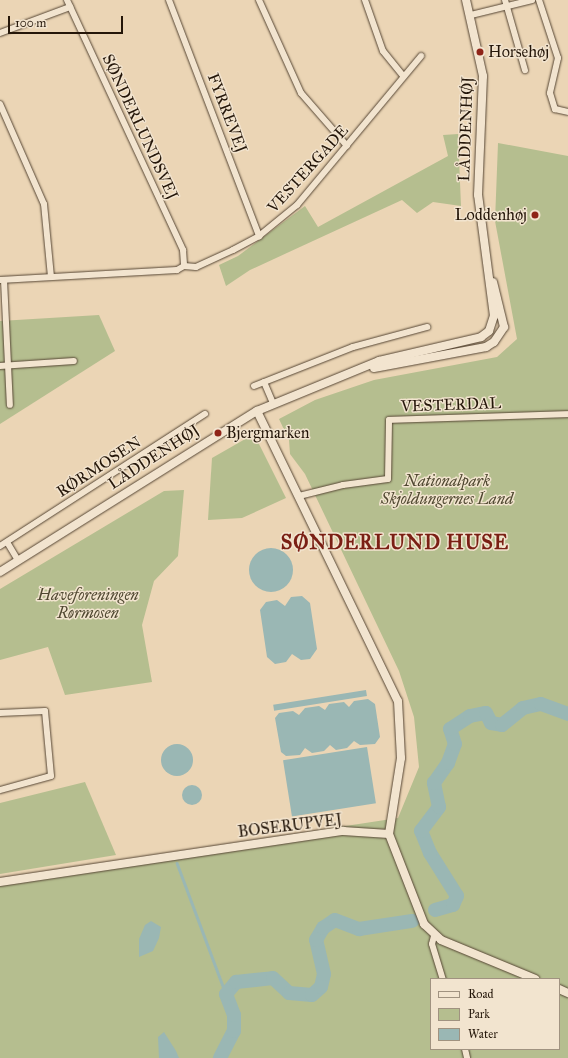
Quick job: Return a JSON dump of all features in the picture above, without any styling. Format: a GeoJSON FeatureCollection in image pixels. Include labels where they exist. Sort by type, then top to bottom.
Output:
{"type":"FeatureCollection","features":[{"type":"Feature","properties":{"kind":"street","name":"SØNDERLUNDSVEJ"},"geometry":{"type":"LineString","coordinates":[[67,0],[183,250],[184,266]]}},
{"type":"Feature","properties":{"kind":"street","name":"FYRREVEJ"},"geometry":{"type":"LineString","coordinates":[[169,0],[259,236]]}},
{"type":"Feature","properties":{"kind":"street"},"geometry":{"type":"LineString","coordinates":[[259,0],[301,93],[347,146]]}},
{"type":"Feature","properties":{"kind":"street"},"geometry":{"type":"LineString","coordinates":[[364,0],[384,51],[403,76]]}},
{"type":"Feature","properties":{"kind":"street","name":"LÅDDENHØJ"},"geometry":{"type":"LineString","coordinates":[[0,572],[257,411],[273,403],[353,372],[416,351],[481,337],[489,331],[494,316],[478,195],[483,76],[471,15],[466,0]]}},
{"type":"Feature","properties":{"kind":"street"},"geometry":{"type":"LineString","coordinates":[[471,15],[506,3],[532,0]]}},
{"type":"Feature","properties":{"kind":"street"},"geometry":{"type":"LineString","coordinates":[[539,0],[558,58],[550,93],[555,108],[568,112]]}},
{"type":"Feature","properties":{"kind":"street"},"geometry":{"type":"LineString","coordinates":[[506,3],[525,70]]}},
{"type":"Feature","properties":{"kind":"street"},"geometry":{"type":"LineString","coordinates":[[0,33],[70,7]]}},
{"type":"Feature","properties":{"kind":"street","name":"VESTERGADE"},"geometry":{"type":"LineString","coordinates":[[2,280],[177,270],[184,266],[196,267],[259,236],[297,205],[421,56]]}},
{"type":"Feature","properties":{"kind":"street"},"geometry":{"type":"LineString","coordinates":[[0,104],[44,204],[51,277]]}},
{"type":"Feature","properties":{"kind":"street","name":"LÅDDENHØJ"},"geometry":{"type":"LineString","coordinates":[[353,372],[486,347],[494,342],[504,327],[504,316],[487,260]]}},
{"type":"Feature","properties":{"kind":"street"},"geometry":{"type":"LineString","coordinates":[[2,280],[10,405]]}},
{"type":"Feature","properties":{"kind":"street"},"geometry":{"type":"LineString","coordinates":[[254,386],[352,347],[427,327]]}},
{"type":"Feature","properties":{"kind":"street"},"geometry":{"type":"LineString","coordinates":[[0,366],[74,361]]}},
{"type":"Feature","properties":{"kind":"street"},"geometry":{"type":"LineString","coordinates":[[264,382],[273,403]]}},
{"type":"Feature","properties":{"kind":"street"},"geometry":{"type":"LineString","coordinates":[[257,411],[398,701],[401,758],[389,834],[424,924],[434,936],[533,978]]}},
{"type":"Feature","properties":{"kind":"street","name":"RØRMOSEN"},"geometry":{"type":"LineString","coordinates":[[0,546],[205,414]]}},
{"type":"Feature","properties":{"kind":"street","name":"VESTERDAL"},"geometry":{"type":"LineString","coordinates":[[299,496],[343,484],[388,479],[388,420],[568,414]]}},
{"type":"Feature","properties":{"kind":"street"},"geometry":{"type":"LineString","coordinates":[[7,542],[18,560]]}},
{"type":"Feature","properties":{"kind":"street"},"geometry":{"type":"LineString","coordinates":[[0,713],[45,710],[51,776],[0,790]]}},
{"type":"Feature","properties":{"kind":"street","name":"BOSERUPVEJ"},"geometry":{"type":"LineString","coordinates":[[0,882],[342,831],[389,834]]}},
{"type":"Feature","properties":{"kind":"street"},"geometry":{"type":"LineString","coordinates":[[434,936],[433,948],[443,978]]}},
{"type":"Feature","properties":{"kind":"green space"},"geometry":{"type":"Polygon","coordinates":[[[458,134],[461,206],[433,202],[417,213],[402,200],[250,270],[226,286],[219,265],[238,256],[305,206],[318,227],[448,156],[443,135],[458,134]]]}},
{"type":"Feature","properties":{"kind":"green space","name":"Nationalpark Skjoldungernes Land"},"geometry":{"type":"Polygon","coordinates":[[[498,143],[568,156],[568,1058],[0,1058],[0,879],[398,818],[419,767],[414,717],[399,671],[305,474],[290,454],[289,440],[279,419],[315,400],[374,380],[497,357],[517,339],[495,221],[498,143]]]}},
{"type":"Feature","properties":{"kind":"green space"},"geometry":{"type":"Polygon","coordinates":[[[99,315],[115,351],[0,424],[0,321],[99,315]]]}},
{"type":"Feature","properties":{"kind":"green space"},"geometry":{"type":"Polygon","coordinates":[[[247,438],[258,442],[286,498],[242,518],[208,520],[212,458],[247,438]]]}},
{"type":"Feature","properties":{"kind":"green space","name":"Haveforeningen Rørmosen"},"geometry":{"type":"Polygon","coordinates":[[[184,490],[178,556],[154,581],[142,625],[152,682],[65,695],[48,647],[0,660],[0,589],[164,491],[184,490]]]}},
{"type":"Feature","properties":{"kind":"green space"},"geometry":{"type":"Polygon","coordinates":[[[85,782],[116,855],[0,874],[0,803],[85,782]]]}},
{"type":"Feature","properties":{"kind":"water"},"geometry":{"type":"Polygon","coordinates":[[[271,548],[283,552],[289,558],[293,570],[289,582],[283,588],[271,592],[259,588],[253,582],[249,570],[253,558],[259,552],[271,548]]]}},
{"type":"Feature","properties":{"kind":"water"},"geometry":{"type":"Polygon","coordinates":[[[302,596],[310,603],[317,649],[310,659],[301,660],[292,654],[286,662],[275,664],[267,657],[260,610],[266,602],[277,600],[285,606],[291,597],[302,596]]]}},
{"type":"Feature","properties":{"kind":"water"},"geometry":{"type":"Polygon","coordinates":[[[366,690],[367,696],[274,711],[273,705],[366,690]]]}},
{"type":"Feature","properties":{"kind":"water"},"geometry":{"type":"Polygon","coordinates":[[[368,699],[375,704],[380,737],[375,744],[360,745],[354,741],[347,748],[336,750],[330,745],[324,751],[312,753],[305,748],[300,755],[286,756],[281,752],[275,718],[279,713],[293,711],[299,715],[305,708],[319,706],[325,710],[329,704],[344,702],[349,707],[354,701],[368,699]]]}},
{"type":"Feature","properties":{"kind":"water"},"geometry":{"type":"Polygon","coordinates":[[[174,744],[180,744],[190,751],[193,760],[192,766],[186,773],[180,776],[174,776],[164,769],[161,763],[161,757],[168,747],[174,744]]]}},
{"type":"Feature","properties":{"kind":"water"},"geometry":{"type":"Polygon","coordinates":[[[367,747],[376,803],[292,817],[283,760],[367,747]]]}},
{"type":"Feature","properties":{"kind":"water"},"geometry":{"type":"Polygon","coordinates":[[[188,785],[196,785],[202,791],[202,799],[196,805],[188,805],[182,799],[182,791],[188,785]]]}},
{"type":"Feature","properties":{"kind":"water"},"geometry":{"type":"Polygon","coordinates":[[[151,921],[161,927],[159,938],[153,951],[139,957],[139,939],[145,925],[151,921]]]}},
{"type":"Feature","properties":{"kind":"water"},"geometry":{"type":"Polygon","coordinates":[[[164,1032],[179,1058],[159,1058],[158,1037],[164,1032]]]}},
{"type":"Feature","properties":{"kind":"waterway"},"geometry":{"type":"LineString","coordinates":[[435,910],[453,905],[457,896],[430,853],[421,831],[439,807],[434,783],[448,763],[455,744],[450,729],[470,716],[486,713],[491,723],[502,725],[523,708],[541,704],[568,714]]}},
{"type":"Feature","properties":{"kind":"waterway"},"geometry":{"type":"LineString","coordinates":[[177,863],[226,994]]}},
{"type":"Feature","properties":{"kind":"waterway"},"geometry":{"type":"LineString","coordinates":[[220,1058],[234,1031],[234,1015],[226,994],[236,982],[273,978],[289,993],[312,995],[321,987],[324,974],[316,940],[323,928],[335,920],[359,929],[412,921]]}},
{"type":"Feature","properties":{"kind":"place","name":"Horsehøj"},"geometry":{"type":"Point","coordinates":[480,52]}},
{"type":"Feature","properties":{"kind":"place","name":"Loddenhøj"},"geometry":{"type":"Point","coordinates":[535,215]}},
{"type":"Feature","properties":{"kind":"place","name":"Bjergmarken"},"geometry":{"type":"Point","coordinates":[218,433]}},
{"type":"Feature","properties":{"kind":"district","name":"SØNDERLUND HUSE"},"geometry":{"type":"Point","coordinates":[395,542]}}]}
